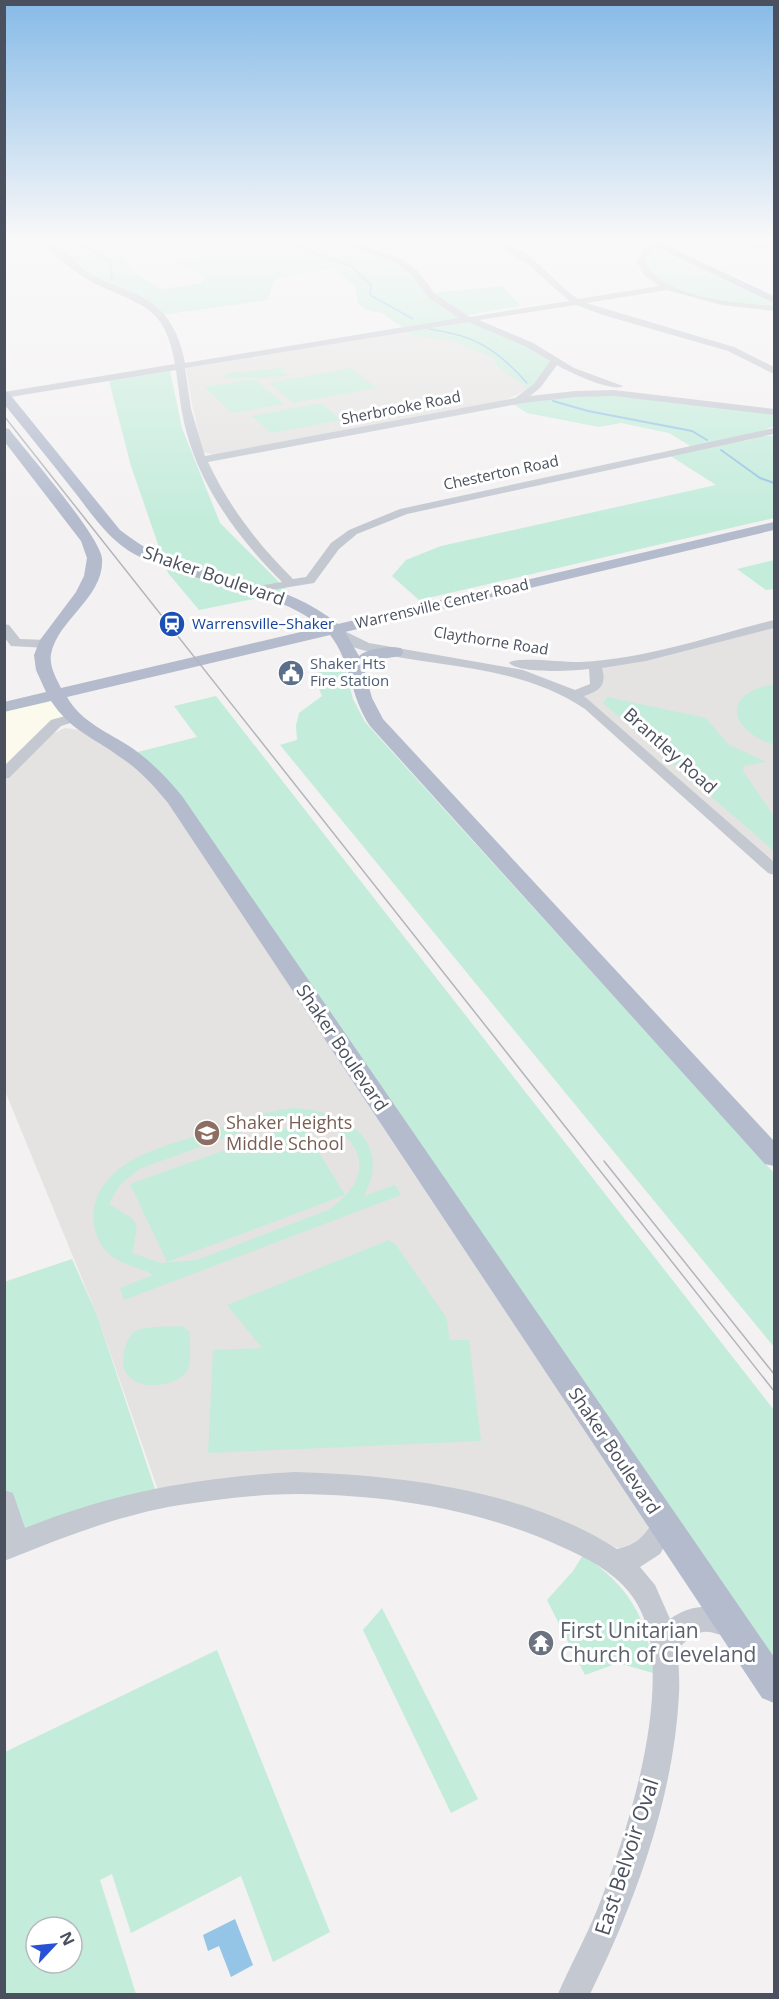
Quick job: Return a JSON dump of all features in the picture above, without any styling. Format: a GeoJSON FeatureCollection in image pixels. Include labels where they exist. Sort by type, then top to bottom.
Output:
{"type":"FeatureCollection","features":[{"type":"Feature","properties":{"kind":"main road","name":"Shaker Boulevard"},"geometry":{"type":"LineString","coordinates":[[4,395],[115,533],[127,544],[164,563],[286,599],[330,626],[344,641],[356,667],[365,705],[376,722],[774,1157]]}},
{"type":"Feature","properties":{"kind":"main road"},"geometry":{"type":"LineString","coordinates":[[4,432],[88,540],[95,558],[94,569],[87,585],[47,644]]}},
{"type":"Feature","properties":{"kind":"main road","name":"Warrensville Center Road"},"geometry":{"type":"LineString","coordinates":[[330,626],[774,518]]}},
{"type":"Feature","properties":{"kind":"main road","name":"Warrensville Center Road"},"geometry":{"type":"LineString","coordinates":[[4,707],[55,690],[227,649],[774,526]]}},
{"type":"Feature","properties":{"kind":"main road","name":"Shaker Boulevard"},"geometry":{"type":"LineString","coordinates":[[47,644],[42,664],[72,718],[138,760],[175,800],[774,1686]]}},
{"type":"Feature","properties":{"kind":"main road"},"geometry":{"type":"LineString","coordinates":[[356,667],[369,656],[394,652]]}},
{"type":"Feature","properties":{"kind":"main road","name":"Warrensville Center Road"},"geometry":{"type":"LineString","coordinates":[[4,696],[55,690]]}},
{"type":"Feature","properties":{"kind":"street"},"geometry":{"type":"LineString","coordinates":[[172,335],[180,364],[186,410],[201,460],[234,522],[272,567],[290,583]]}},
{"type":"Feature","properties":{"kind":"street"},"geometry":{"type":"LineString","coordinates":[[4,395],[357,335]]}},
{"type":"Feature","properties":{"kind":"street"},"geometry":{"type":"LineString","coordinates":[[509,335],[609,389],[774,412]]}},
{"type":"Feature","properties":{"kind":"street"},"geometry":{"type":"LineString","coordinates":[[681,335],[752,357],[774,371]]}},
{"type":"Feature","properties":{"kind":"street"},"geometry":{"type":"LineString","coordinates":[[517,401],[537,386],[555,361]]}},
{"type":"Feature","properties":{"kind":"street"},"geometry":{"type":"LineString","coordinates":[[4,390],[180,364]]}},
{"type":"Feature","properties":{"kind":"street"},"geometry":{"type":"LineString","coordinates":[[609,389],[774,405]]}},
{"type":"Feature","properties":{"kind":"street","name":"Sherbrooke Road"},"geometry":{"type":"LineString","coordinates":[[201,460],[517,401],[609,389]]}},
{"type":"Feature","properties":{"kind":"street","name":"Chesterton Road"},"geometry":{"type":"LineString","coordinates":[[257,590],[310,580],[335,546],[353,532],[404,511],[774,432]]}},
{"type":"Feature","properties":{"kind":"street","name":"Claythorne Road"},"geometry":{"type":"LineString","coordinates":[[330,626],[373,639],[522,664],[560,667],[595,666],[647,657],[774,624]]}},
{"type":"Feature","properties":{"kind":"street","name":"Claythorne Road"},"geometry":{"type":"LineString","coordinates":[[330,626],[359,645],[530,676]]}},
{"type":"Feature","properties":{"kind":"street"},"geometry":{"type":"LineString","coordinates":[[4,628],[16,643],[47,644]]}},
{"type":"Feature","properties":{"kind":"street"},"geometry":{"type":"LineString","coordinates":[[575,694],[592,689],[597,685],[599,679],[595,666]]}},
{"type":"Feature","properties":{"kind":"street","name":"Brantley Road"},"geometry":{"type":"LineString","coordinates":[[530,676],[575,694],[774,870]]}},
{"type":"Feature","properties":{"kind":"street"},"geometry":{"type":"LineString","coordinates":[[4,775],[56,723],[72,718]]}},
{"type":"Feature","properties":{"kind":"street","name":"East Belvoir Oval"},"geometry":{"type":"LineString","coordinates":[[11,1546],[90,1515],[158,1498],[230,1487],[302,1481],[372,1486],[444,1497],[547,1527],[616,1561],[634,1578],[658,1617],[665,1643],[666,1684],[660,1740],[642,1823],[598,1947],[574,1995]]}},
{"type":"Feature","properties":{"kind":"street"},"geometry":{"type":"LineString","coordinates":[[4,1501],[11,1546]]}},
{"type":"Feature","properties":{"kind":"street"},"geometry":{"type":"LineString","coordinates":[[616,1561],[636,1557],[649,1550],[664,1524]]}},
{"type":"Feature","properties":{"kind":"street"},"geometry":{"type":"LineString","coordinates":[[665,1643],[682,1625],[696,1619],[711,1619],[732,1625]]}},
{"type":"Feature","properties":{"kind":"shaded area"},"geometry":{"type":"Polygon","coordinates":[[[382,335],[481,335],[539,379],[525,391],[500,402],[218,456],[203,452],[186,368],[382,335]]]}},
{"type":"Feature","properties":{"kind":"shaded area"},"geometry":{"type":"Polygon","coordinates":[[[774,624],[774,870],[575,694],[592,689],[595,666],[774,624]]]}},
{"type":"Feature","properties":{"kind":"shaded area"},"geometry":{"type":"Polygon","coordinates":[[[57,695],[70,714],[5,775],[5,707],[57,695]]]}},
{"type":"Feature","properties":{"kind":"shaded area","name":"Shaker Heights Middle School"},"geometry":{"type":"Polygon","coordinates":[[[65,728],[81,730],[153,779],[650,1522],[645,1538],[623,1549],[615,1547],[566,1525],[465,1493],[158,1490],[97,1315],[5,1091],[5,781],[50,735],[65,728]]]}},
{"type":"Feature","properties":{"kind":"green space"},"geometry":{"type":"Polygon","coordinates":[[[509,335],[552,359],[529,396],[610,395],[774,413],[774,426],[741,439],[745,441],[761,436],[774,436],[774,518],[419,600],[392,576],[406,560],[441,546],[716,485],[669,455],[695,449],[669,433],[621,423],[599,427],[527,413],[510,402],[531,390],[498,368],[493,358],[450,340],[414,336],[509,335]]]}},
{"type":"Feature","properties":{"kind":"green space"},"geometry":{"type":"Polygon","coordinates":[[[282,368],[285,371],[280,372],[290,375],[255,378],[223,377],[228,373],[282,368]]]}},
{"type":"Feature","properties":{"kind":"green space"},"geometry":{"type":"Polygon","coordinates":[[[351,368],[377,388],[293,403],[269,383],[351,368]]]}},
{"type":"Feature","properties":{"kind":"green space"},"geometry":{"type":"Polygon","coordinates":[[[170,371],[182,428],[220,523],[289,592],[199,610],[168,573],[131,466],[109,381],[170,371]]]}},
{"type":"Feature","properties":{"kind":"green space"},"geometry":{"type":"Polygon","coordinates":[[[255,379],[284,404],[232,413],[204,387],[255,379]]]}},
{"type":"Feature","properties":{"kind":"green space"},"geometry":{"type":"Polygon","coordinates":[[[321,403],[341,420],[271,433],[252,416],[321,403]]]}},
{"type":"Feature","properties":{"kind":"green space"},"geometry":{"type":"Polygon","coordinates":[[[774,560],[774,589],[766,590],[737,569],[774,560]]]}},
{"type":"Feature","properties":{"kind":"green space"},"geometry":{"type":"Polygon","coordinates":[[[315,660],[335,661],[345,668],[353,699],[365,722],[774,1173],[774,1347],[280,745],[297,740],[296,725],[299,713],[322,696],[316,681],[319,674],[315,660]]]}},
{"type":"Feature","properties":{"kind":"green space"},"geometry":{"type":"Polygon","coordinates":[[[774,684],[774,745],[747,731],[737,713],[738,704],[745,696],[757,689],[774,684]]]}},
{"type":"Feature","properties":{"kind":"green space"},"geometry":{"type":"Polygon","coordinates":[[[216,696],[774,1410],[774,1686],[180,808],[130,754],[197,737],[174,706],[216,696]]]}},
{"type":"Feature","properties":{"kind":"green space"},"geometry":{"type":"Polygon","coordinates":[[[607,697],[706,718],[728,744],[766,762],[744,766],[743,771],[774,816],[774,851],[603,703],[607,697]]]}},
{"type":"Feature","properties":{"kind":"green space"},"geometry":{"type":"Polygon","coordinates":[[[294,1108],[337,1118],[350,1124],[360,1133],[368,1145],[372,1158],[371,1177],[364,1196],[395,1185],[401,1195],[124,1300],[120,1288],[153,1275],[115,1258],[103,1247],[97,1237],[93,1221],[95,1204],[102,1188],[112,1175],[126,1164],[157,1149],[249,1118],[294,1108]],[[290,1118],[266,1123],[139,1169],[119,1186],[109,1204],[135,1222],[136,1233],[132,1253],[161,1263],[197,1260],[328,1210],[347,1194],[357,1178],[359,1163],[355,1149],[345,1136],[312,1120],[290,1118]]]}},
{"type":"Feature","properties":{"kind":"green space"},"geometry":{"type":"Polygon","coordinates":[[[301,1123],[345,1195],[167,1262],[130,1184],[301,1123]]]}},
{"type":"Feature","properties":{"kind":"green space"},"geometry":{"type":"Polygon","coordinates":[[[389,1240],[396,1245],[446,1317],[450,1340],[469,1340],[481,1441],[208,1453],[213,1350],[262,1348],[227,1305],[389,1240]]]}},
{"type":"Feature","properties":{"kind":"green space"},"geometry":{"type":"Polygon","coordinates":[[[72,1259],[97,1315],[158,1498],[17,1543],[4,1501],[4,1282],[72,1259]]]}},
{"type":"Feature","properties":{"kind":"green space"},"geometry":{"type":"Polygon","coordinates":[[[182,1326],[190,1332],[190,1356],[188,1369],[181,1377],[159,1385],[146,1385],[135,1381],[127,1374],[123,1362],[127,1342],[133,1333],[146,1328],[182,1326]]]}},
{"type":"Feature","properties":{"kind":"green space"},"geometry":{"type":"Polygon","coordinates":[[[583,1555],[612,1578],[633,1605],[647,1636],[653,1673],[618,1663],[585,1675],[547,1600],[573,1571],[583,1555]]]}},
{"type":"Feature","properties":{"kind":"green space"},"geometry":{"type":"Polygon","coordinates":[[[382,1608],[478,1799],[451,1813],[363,1630],[382,1608]]]}},
{"type":"Feature","properties":{"kind":"green space"},"geometry":{"type":"Polygon","coordinates":[[[217,1650],[330,1932],[273,1962],[241,1876],[131,1933],[112,1874],[100,1880],[136,1994],[5,1994],[5,1752],[217,1650]]]}},
{"type":"Feature","properties":{"kind":"water"},"geometry":{"type":"Polygon","coordinates":[[[235,1919],[253,1965],[231,1977],[219,1946],[208,1951],[203,1935],[235,1919]]]}},
{"type":"Feature","properties":{"kind":"waterway"},"geometry":{"type":"LineString","coordinates":[[460,335],[495,353],[527,383]]}},
{"type":"Feature","properties":{"kind":"waterway"},"geometry":{"type":"LineString","coordinates":[[553,401],[588,411],[692,431],[707,440]]}},
{"type":"Feature","properties":{"kind":"waterway"},"geometry":{"type":"LineString","coordinates":[[721,450],[760,478],[774,483]]}},
{"type":"Feature","properties":{"kind":"tram line"},"geometry":{"type":"LineString","coordinates":[[4,416],[774,1391]]}},
{"type":"Feature","properties":{"kind":"tram line"},"geometry":{"type":"LineString","coordinates":[[604,1161],[774,1374]]}},
{"type":"Feature","properties":{"kind":"place","name":"Warrensville–Shaker"},"geometry":{"type":"Point","coordinates":[172,624]}},
{"type":"Feature","properties":{"kind":"place","name":"Shaker Hts Fire Station"},"geometry":{"type":"Point","coordinates":[291,673]}},
{"type":"Feature","properties":{"kind":"place","name":"Shaker Heights Middle School"},"geometry":{"type":"Point","coordinates":[207,1133]}},
{"type":"Feature","properties":{"kind":"place","name":"First Unitarian Church of Cleveland"},"geometry":{"type":"Point","coordinates":[541,1643]}}]}
